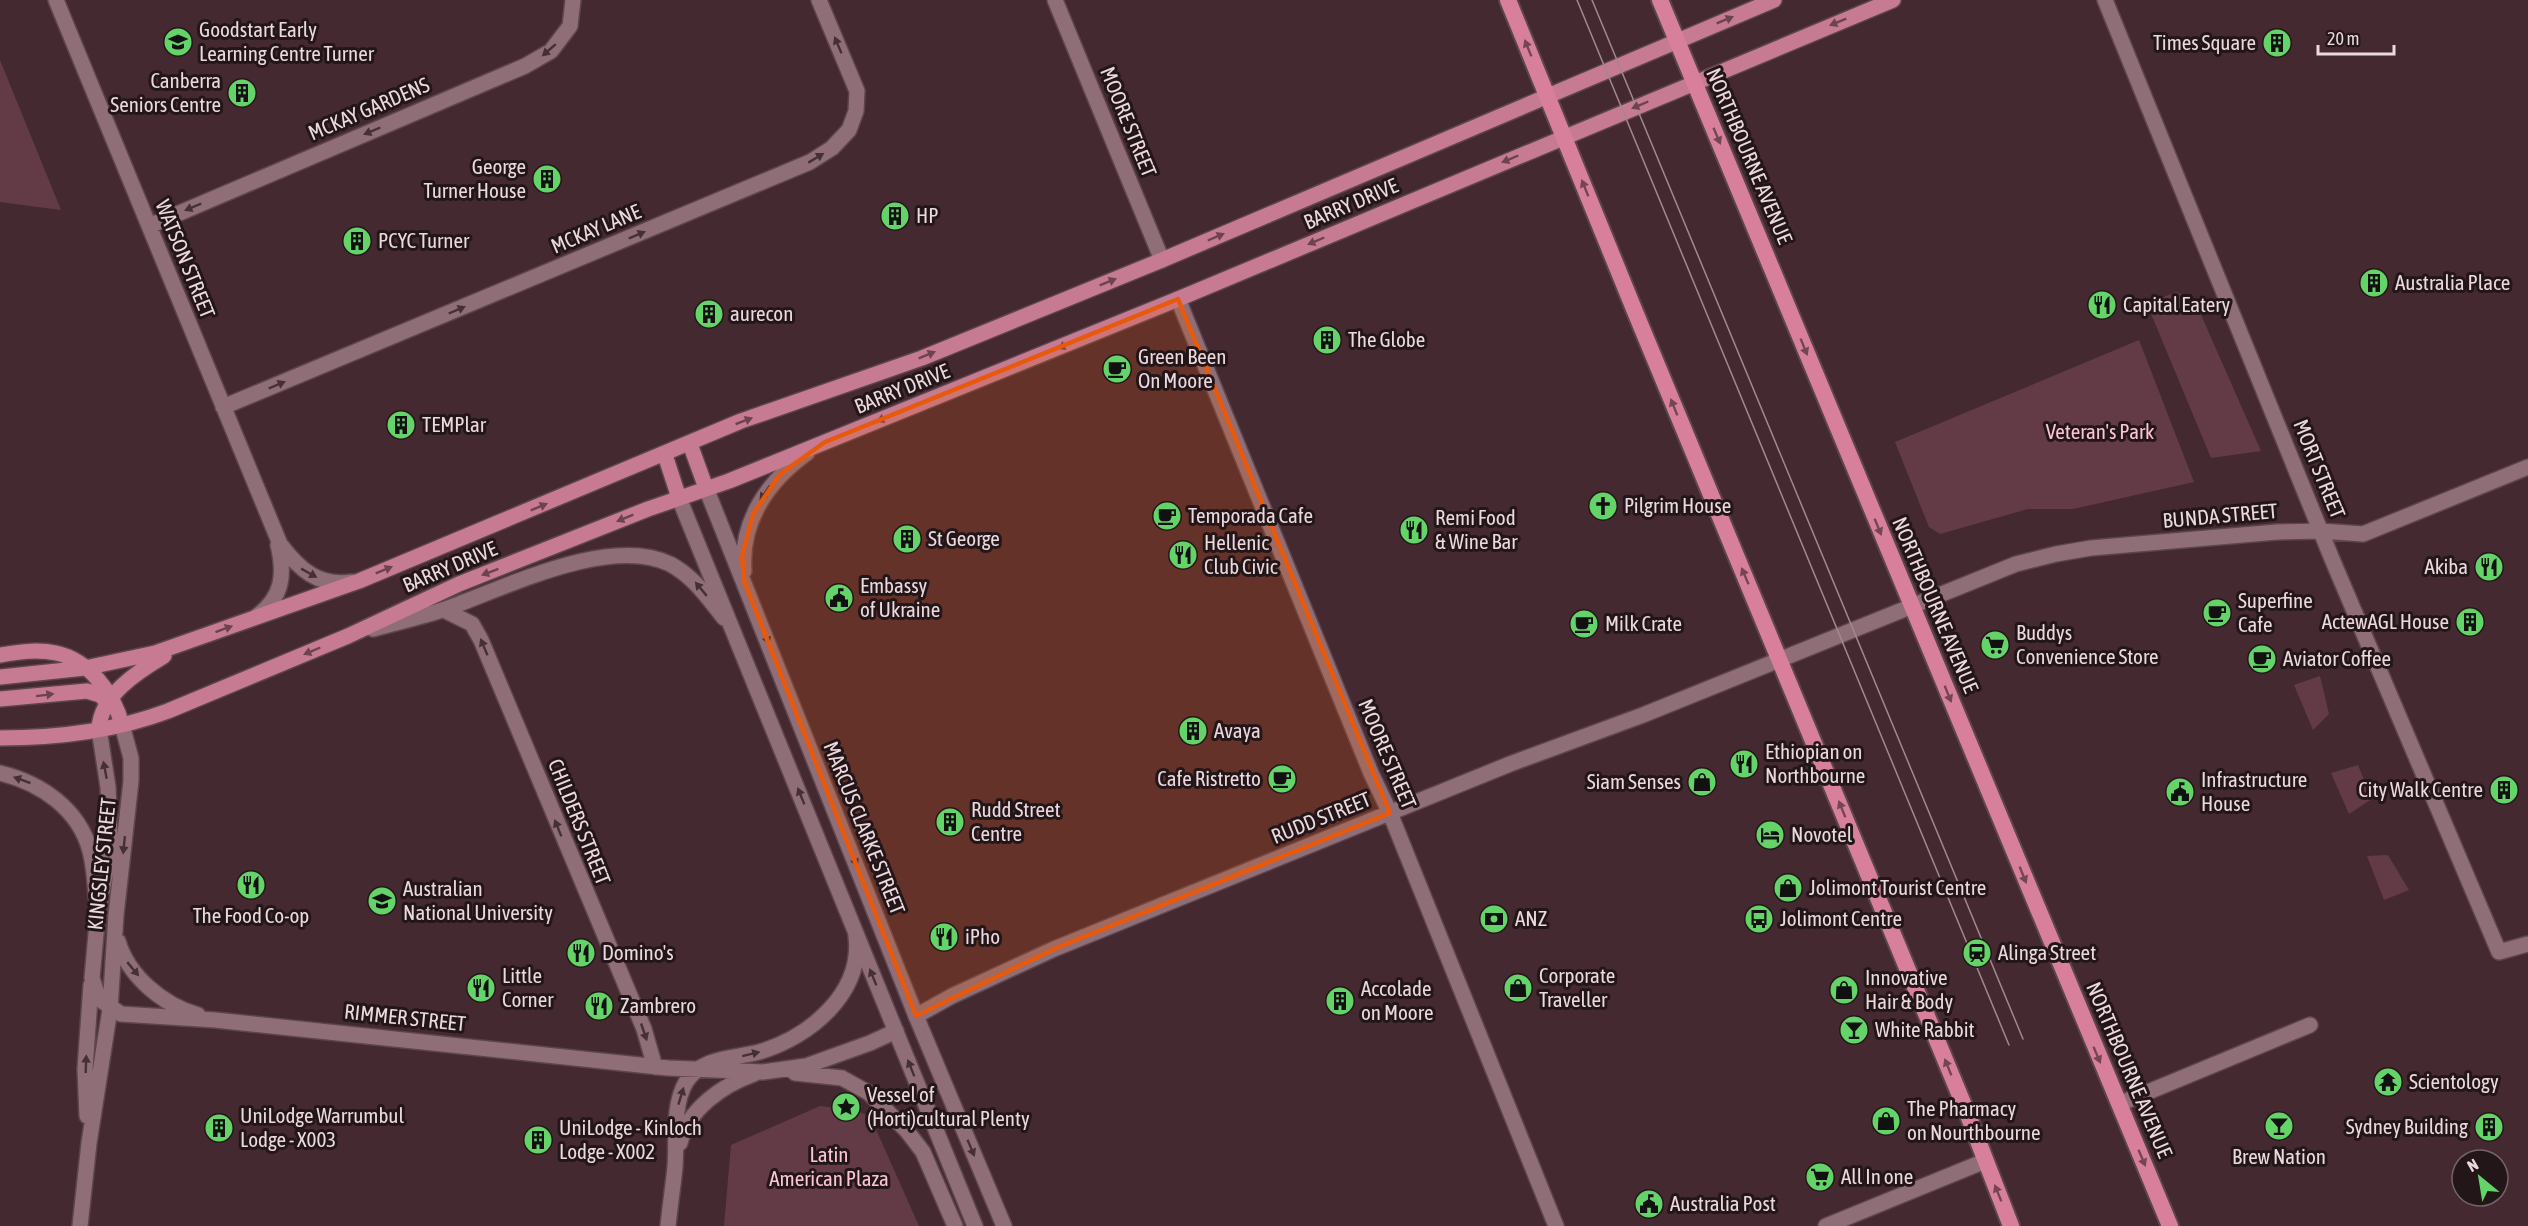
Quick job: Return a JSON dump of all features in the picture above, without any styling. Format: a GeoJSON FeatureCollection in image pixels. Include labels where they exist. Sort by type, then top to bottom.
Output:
{"type":"FeatureCollection","features":[{"type":"Feature","properties":{"kind":"highway"},"geometry":{"type":"LineString","coordinates":[[1508,0],[2011,1226]]}},
{"type":"Feature","properties":{"kind":"highway","name":"NORTHBOURNE AVENUE"},"geometry":{"type":"LineString","coordinates":[[1660,0],[2170,1226]]}},
{"type":"Feature","properties":{"kind":"main road","name":"BARRY DRIVE"},"geometry":{"type":"LineString","coordinates":[[0,677],[85,668],[155,653],[359,580],[665,455],[741,421],[922,358],[1162,260],[1774,0]]}},
{"type":"Feature","properties":{"kind":"main road","name":"BARRY DRIVE"},"geometry":{"type":"LineString","coordinates":[[0,738],[55,735],[99,729],[123,725],[168,711],[348,636],[459,584],[825,442],[1179,300],[1893,0]]}},
{"type":"Feature","properties":{"kind":"main road","name":"MARCUS CLARKE STREET"},"geometry":{"type":"LineString","coordinates":[[690,444],[706,488]]}},
{"type":"Feature","properties":{"kind":"main road"},"geometry":{"type":"LineString","coordinates":[[665,455],[679,498]]}},
{"type":"Feature","properties":{"kind":"main road","name":"BARRY DRIVE"},"geometry":{"type":"LineString","coordinates":[[99,729],[100,718],[110,700],[146,667],[198,639]]}},
{"type":"Feature","properties":{"kind":"main road"},"geometry":{"type":"LineString","coordinates":[[0,655],[26,651],[51,652],[70,657],[85,668],[110,700],[123,725]]}},
{"type":"Feature","properties":{"kind":"main road"},"geometry":{"type":"LineString","coordinates":[[0,699],[87,691],[110,700]]}},
{"type":"Feature","properties":{"kind":"street","name":"WATSON STREET"},"geometry":{"type":"LineString","coordinates":[[56,0],[280,544],[302,570],[336,583],[359,580]]}},
{"type":"Feature","properties":{"kind":"street","name":"MCKAY GARDENS"},"geometry":{"type":"LineString","coordinates":[[149,226],[525,66],[550,51],[570,26],[573,0]]}},
{"type":"Feature","properties":{"kind":"street","name":"MCKAY LANE"},"geometry":{"type":"LineString","coordinates":[[223,407],[810,162],[832,148],[849,130],[856,111],[857,91],[819,0]]}},
{"type":"Feature","properties":{"kind":"street","name":"MOORE STREET"},"geometry":{"type":"LineString","coordinates":[[1055,0],[1162,260]]}},
{"type":"Feature","properties":{"kind":"street","name":"MORT STREET"},"geometry":{"type":"LineString","coordinates":[[2105,0],[2321,531],[2499,952],[2528,944]]}},
{"type":"Feature","properties":{"kind":"street","name":"MOORE STREET"},"geometry":{"type":"LineString","coordinates":[[1179,300],[1371,773],[1390,813],[1556,1226]]}},
{"type":"Feature","properties":{"kind":"street"},"geometry":{"type":"LineString","coordinates":[[744,581],[742,556],[758,503],[780,474],[825,442]]}},
{"type":"Feature","properties":{"kind":"street","name":"BUNDA STREET"},"geometry":{"type":"LineString","coordinates":[[1780,659],[2016,564],[2062,552],[2277,532],[2321,531],[2363,534],[2528,466]]}},
{"type":"Feature","properties":{"kind":"street","name":"MARCUS CLARKE STREET"},"geometry":{"type":"LineString","coordinates":[[706,488],[916,1016],[1004,1226]]}},
{"type":"Feature","properties":{"kind":"street"},"geometry":{"type":"LineString","coordinates":[[679,498],[975,1226]]}},
{"type":"Feature","properties":{"kind":"street","name":"WATSON STREET"},"geometry":{"type":"LineString","coordinates":[[251,620],[270,605],[283,578],[275,533]]}},
{"type":"Feature","properties":{"kind":"street"},"geometry":{"type":"LineString","coordinates":[[348,636],[444,610],[592,559],[625,555],[640,556],[669,564],[684,572],[695,582],[736,635]]}},
{"type":"Feature","properties":{"kind":"street","name":"CHILDERS STREET"},"geometry":{"type":"LineString","coordinates":[[444,610],[464,618],[476,628],[580,882],[644,1029],[655,1067]]}},
{"type":"Feature","properties":{"kind":"street","name":"RUDD STREET"},"geometry":{"type":"LineString","coordinates":[[896,1031],[916,1016],[952,996],[1054,949],[1510,764],[1643,715],[1780,659]]}},
{"type":"Feature","properties":{"kind":"street","name":"KINGSLEY STREET"},"geometry":{"type":"LineString","coordinates":[[80,1226],[89,1143],[110,1009],[116,915],[132,776],[131,758],[123,725]]}},
{"type":"Feature","properties":{"kind":"street","name":"KINGSLEY STREET"},"geometry":{"type":"LineString","coordinates":[[89,1143],[85,1069],[92,965],[110,835],[108,787],[99,729]]}},
{"type":"Feature","properties":{"kind":"street"},"geometry":{"type":"LineString","coordinates":[[0,774],[29,783],[45,791],[58,801],[76,821],[90,849],[98,912]]}},
{"type":"Feature","properties":{"kind":"street"},"geometry":{"type":"LineString","coordinates":[[116,915],[118,941],[131,970],[169,1003],[183,1011],[215,1020]]}},
{"type":"Feature","properties":{"kind":"street","name":"RIMMER STREET"},"geometry":{"type":"LineString","coordinates":[[696,1070],[718,1059],[745,1055],[789,1040],[813,1025],[838,1000],[854,973],[857,962],[856,933]]}},
{"type":"Feature","properties":{"kind":"street","name":"KINGSLEY STREET"},"geometry":{"type":"LineString","coordinates":[[92,965],[96,993],[110,1009]]}},
{"type":"Feature","properties":{"kind":"street","name":"RIMMER STREET"},"geometry":{"type":"LineString","coordinates":[[110,1009],[129,1016],[215,1020],[655,1067],[767,1072],[790,1070],[817,1063],[896,1031]]}},
{"type":"Feature","properties":{"kind":"street"},"geometry":{"type":"LineString","coordinates":[[2119,1104],[2310,1025]]}},
{"type":"Feature","properties":{"kind":"street"},"geometry":{"type":"LineString","coordinates":[[668,1226],[679,1104],[686,1082],[696,1070]]}},
{"type":"Feature","properties":{"kind":"street"},"geometry":{"type":"LineString","coordinates":[[767,1072],[842,1078],[860,1086],[878,1101],[923,1152],[955,1226]]}},
{"type":"Feature","properties":{"kind":"street","name":"RIMMER STREET"},"geometry":{"type":"LineString","coordinates":[[675,1167],[681,1138],[687,1124],[699,1110],[726,1086],[767,1072]]}},
{"type":"Feature","properties":{"kind":"street"},"geometry":{"type":"LineString","coordinates":[[1826,1226],[1985,1161]]}},
{"type":"Feature","properties":{"kind":"highlighted area"},"geometry":{"type":"Polygon","coordinates":[[[1178,299],[1390,813],[1054,949],[916,1016],[744,581],[742,556],[753,514],[780,474],[825,442],[1178,299]]]}},
{"type":"Feature","properties":{"kind":"green space"},"geometry":{"type":"Polygon","coordinates":[[[0,60],[61,210],[0,202],[0,60]]]}},
{"type":"Feature","properties":{"kind":"green space"},"geometry":{"type":"Polygon","coordinates":[[[2176,292],[2194,299],[2261,451],[2211,458],[2147,304],[2176,292]]]}},
{"type":"Feature","properties":{"kind":"green space","name":"Veteran's Park"},"geometry":{"type":"Polygon","coordinates":[[[2139,340],[2194,482],[2073,509],[2028,509],[1940,534],[1929,527],[1895,442],[2139,340]]]}},
{"type":"Feature","properties":{"kind":"green space"},"geometry":{"type":"Polygon","coordinates":[[[2320,676],[2329,714],[2313,730],[2294,685],[2320,676]]]}},
{"type":"Feature","properties":{"kind":"green space"},"geometry":{"type":"Polygon","coordinates":[[[2358,765],[2372,799],[2349,814],[2331,773],[2358,765]]]}},
{"type":"Feature","properties":{"kind":"green space"},"geometry":{"type":"Polygon","coordinates":[[[2388,855],[2409,890],[2384,900],[2367,856],[2388,855]]]}},
{"type":"Feature","properties":{"kind":"green space","name":"Latin American Plaza"},"geometry":{"type":"Polygon","coordinates":[[[820,1106],[857,1111],[870,1116],[919,1226],[724,1226],[731,1145],[820,1106]]]}},
{"type":"Feature","properties":{"kind":"tram line"},"geometry":{"type":"LineString","coordinates":[[1577,0],[2009,1045]]}},
{"type":"Feature","properties":{"kind":"tram line"},"geometry":{"type":"LineString","coordinates":[[1592,0],[2023,1039]]}},
{"type":"Feature","properties":{"kind":"place","name":"Goodstart Early Learning Centre Turner"},"geometry":{"type":"Point","coordinates":[178,42]}},
{"type":"Feature","properties":{"kind":"place","name":"Times Square"},"geometry":{"type":"Point","coordinates":[2277,43]}},
{"type":"Feature","properties":{"kind":"place","name":"Canberra Seniors Centre"},"geometry":{"type":"Point","coordinates":[242,93]}},
{"type":"Feature","properties":{"kind":"place","name":"George Turner House"},"geometry":{"type":"Point","coordinates":[547,179]}},
{"type":"Feature","properties":{"kind":"place","name":"HP"},"geometry":{"type":"Point","coordinates":[895,216]}},
{"type":"Feature","properties":{"kind":"place","name":"PCYC Turner"},"geometry":{"type":"Point","coordinates":[357,241]}},
{"type":"Feature","properties":{"kind":"place","name":"Australia Place"},"geometry":{"type":"Point","coordinates":[2374,283]}},
{"type":"Feature","properties":{"kind":"place","name":"Capital Eatery"},"geometry":{"type":"Point","coordinates":[2102,305]}},
{"type":"Feature","properties":{"kind":"place","name":"aurecon"},"geometry":{"type":"Point","coordinates":[709,314]}},
{"type":"Feature","properties":{"kind":"place","name":"The Globe"},"geometry":{"type":"Point","coordinates":[1327,340]}},
{"type":"Feature","properties":{"kind":"place","name":"Green Been On Moore"},"geometry":{"type":"Point","coordinates":[1117,369]}},
{"type":"Feature","properties":{"kind":"place","name":"TEMPlar"},"geometry":{"type":"Point","coordinates":[401,425]}},
{"type":"Feature","properties":{"kind":"place","name":"Pilgrim House"},"geometry":{"type":"Point","coordinates":[1603,506]}},
{"type":"Feature","properties":{"kind":"place","name":"Temporada Cafe"},"geometry":{"type":"Point","coordinates":[1167,516]}},
{"type":"Feature","properties":{"kind":"place","name":"Remi Food & Wine Bar"},"geometry":{"type":"Point","coordinates":[1414,530]}},
{"type":"Feature","properties":{"kind":"place","name":"St George"},"geometry":{"type":"Point","coordinates":[907,539]}},
{"type":"Feature","properties":{"kind":"place","name":"Hellenic Club Civic"},"geometry":{"type":"Point","coordinates":[1183,555]}},
{"type":"Feature","properties":{"kind":"place","name":"Akiba"},"geometry":{"type":"Point","coordinates":[2489,567]}},
{"type":"Feature","properties":{"kind":"place","name":"Embassy of Ukraine"},"geometry":{"type":"Point","coordinates":[839,598]}},
{"type":"Feature","properties":{"kind":"place","name":"Superfine Cafe"},"geometry":{"type":"Point","coordinates":[2217,613]}},
{"type":"Feature","properties":{"kind":"place","name":"ActewAGL House"},"geometry":{"type":"Point","coordinates":[2470,622]}},
{"type":"Feature","properties":{"kind":"place","name":"Milk Crate"},"geometry":{"type":"Point","coordinates":[1584,624]}},
{"type":"Feature","properties":{"kind":"place","name":"Buddys Convenience Store"},"geometry":{"type":"Point","coordinates":[1995,645]}},
{"type":"Feature","properties":{"kind":"place","name":"Aviator Coffee"},"geometry":{"type":"Point","coordinates":[2262,659]}},
{"type":"Feature","properties":{"kind":"place","name":"Avaya"},"geometry":{"type":"Point","coordinates":[1193,731]}},
{"type":"Feature","properties":{"kind":"place","name":"Ethiopian on Northbourne"},"geometry":{"type":"Point","coordinates":[1744,764]}},
{"type":"Feature","properties":{"kind":"place","name":"Cafe Ristretto"},"geometry":{"type":"Point","coordinates":[1282,779]}},
{"type":"Feature","properties":{"kind":"place","name":"Siam Senses"},"geometry":{"type":"Point","coordinates":[1702,782]}},
{"type":"Feature","properties":{"kind":"place","name":"City Walk Centre"},"geometry":{"type":"Point","coordinates":[2504,790]}},
{"type":"Feature","properties":{"kind":"place","name":"Infrastructure House"},"geometry":{"type":"Point","coordinates":[2180,792]}},
{"type":"Feature","properties":{"kind":"place","name":"Rudd Street Centre"},"geometry":{"type":"Point","coordinates":[950,822]}},
{"type":"Feature","properties":{"kind":"place","name":"Novotel"},"geometry":{"type":"Point","coordinates":[1770,835]}},
{"type":"Feature","properties":{"kind":"place","name":"The Food Co-op"},"geometry":{"type":"Point","coordinates":[251,885]}},
{"type":"Feature","properties":{"kind":"place","name":"Jolimont Tourist Centre"},"geometry":{"type":"Point","coordinates":[1788,888]}},
{"type":"Feature","properties":{"kind":"place","name":"Australian National University"},"geometry":{"type":"Point","coordinates":[382,901]}},
{"type":"Feature","properties":{"kind":"place","name":"ANZ"},"geometry":{"type":"Point","coordinates":[1494,919]}},
{"type":"Feature","properties":{"kind":"place","name":"Jolimont Centre"},"geometry":{"type":"Point","coordinates":[1759,919]}},
{"type":"Feature","properties":{"kind":"place","name":"iPho"},"geometry":{"type":"Point","coordinates":[944,937]}},
{"type":"Feature","properties":{"kind":"place","name":"Domino's"},"geometry":{"type":"Point","coordinates":[581,953]}},
{"type":"Feature","properties":{"kind":"place","name":"Alinga Street"},"geometry":{"type":"Point","coordinates":[1977,953]}},
{"type":"Feature","properties":{"kind":"place","name":"Little Corner"},"geometry":{"type":"Point","coordinates":[481,988]}},
{"type":"Feature","properties":{"kind":"place","name":"Corporate Traveller"},"geometry":{"type":"Point","coordinates":[1518,988]}},
{"type":"Feature","properties":{"kind":"place","name":"Innovative Hair & Body"},"geometry":{"type":"Point","coordinates":[1844,990]}},
{"type":"Feature","properties":{"kind":"place","name":"Accolade on Moore"},"geometry":{"type":"Point","coordinates":[1340,1001]}},
{"type":"Feature","properties":{"kind":"place","name":"Zambrero"},"geometry":{"type":"Point","coordinates":[599,1006]}},
{"type":"Feature","properties":{"kind":"place","name":"White Rabbit"},"geometry":{"type":"Point","coordinates":[1854,1030]}},
{"type":"Feature","properties":{"kind":"place","name":"Scientology"},"geometry":{"type":"Point","coordinates":[2388,1082]}},
{"type":"Feature","properties":{"kind":"place","name":"Vessel of (Horti)cultural Plenty"},"geometry":{"type":"Point","coordinates":[846,1107]}},
{"type":"Feature","properties":{"kind":"place","name":"The Pharmacy on Nourthbourne"},"geometry":{"type":"Point","coordinates":[1886,1121]}},
{"type":"Feature","properties":{"kind":"place","name":"Brew Nation"},"geometry":{"type":"Point","coordinates":[2279,1126]}},
{"type":"Feature","properties":{"kind":"place","name":"Sydney Building"},"geometry":{"type":"Point","coordinates":[2489,1127]}},
{"type":"Feature","properties":{"kind":"place","name":"UniLodge Warrumbul Lodge - X003"},"geometry":{"type":"Point","coordinates":[219,1128]}},
{"type":"Feature","properties":{"kind":"place","name":"UniLodge - Kinloch Lodge - X002"},"geometry":{"type":"Point","coordinates":[538,1140]}},
{"type":"Feature","properties":{"kind":"place","name":"All In one"},"geometry":{"type":"Point","coordinates":[1820,1177]}},
{"type":"Feature","properties":{"kind":"place","name":"Australia Post"},"geometry":{"type":"Point","coordinates":[1649,1204]}}]}
